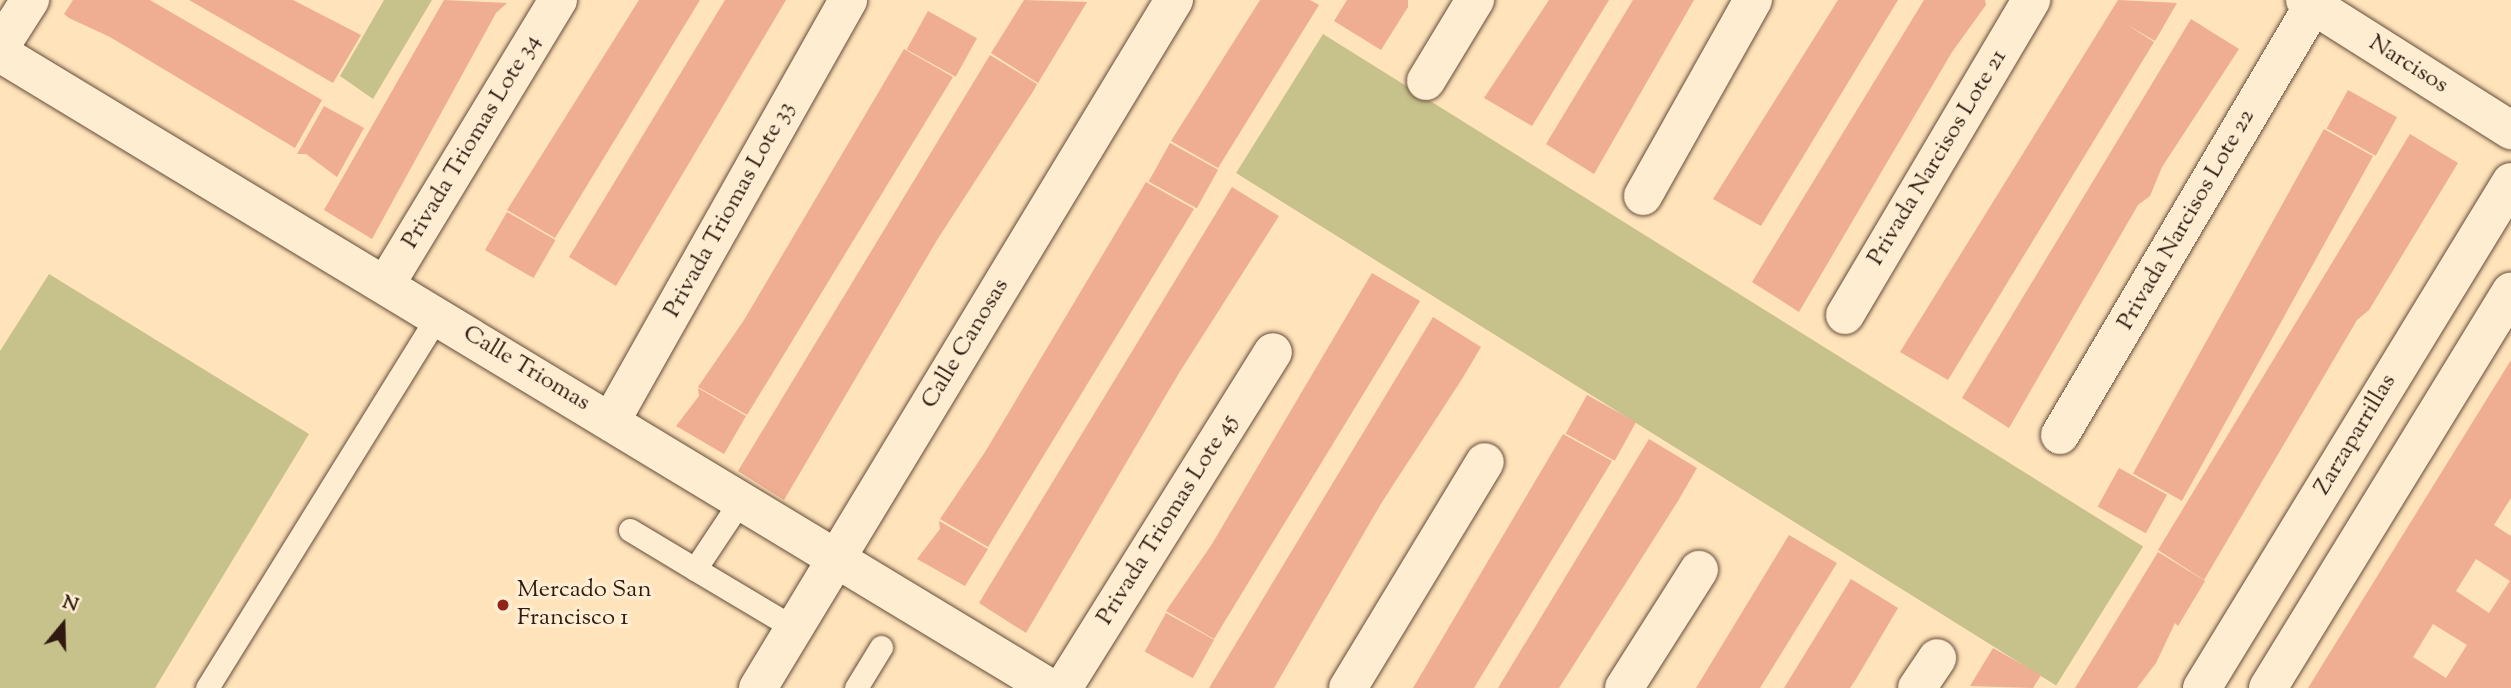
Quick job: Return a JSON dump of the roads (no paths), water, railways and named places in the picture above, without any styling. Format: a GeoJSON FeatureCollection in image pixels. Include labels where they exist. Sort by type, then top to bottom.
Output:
{"type":"FeatureCollection","features":[{"type":"Feature","properties":{"kind":"street"},"geometry":{"type":"LineString","coordinates":[[0,47],[30,0]]}},
{"type":"Feature","properties":{"kind":"street","name":"Privada Triomas Lote 34"},"geometry":{"type":"LineString","coordinates":[[386,284],[558,0]]}},
{"type":"Feature","properties":{"kind":"street","name":"Privada Triomas Lote 33"},"geometry":{"type":"LineString","coordinates":[[611,421],[848,0]]}},
{"type":"Feature","properties":{"kind":"street","name":"Calle Canosas"},"geometry":{"type":"LineString","coordinates":[[758,688],[1174,0]]}},
{"type":"Feature","properties":{"kind":"street"},"geometry":{"type":"LineString","coordinates":[[1426,81],[1475,0]]}},
{"type":"Feature","properties":{"kind":"street"},"geometry":{"type":"LineString","coordinates":[[1643,196],[1753,0]]}},
{"type":"Feature","properties":{"kind":"street","name":"Privada Narcisos Lote 21"},"geometry":{"type":"LineString","coordinates":[[1844,315],[2031,0]]}},
{"type":"Feature","properties":{"kind":"street","name":"Narcisos"},"geometry":{"type":"LineString","coordinates":[[2309,2],[2511,130]]}},
{"type":"Feature","properties":{"kind":"street","name":"Privada Narcisos Lote 22"},"geometry":{"type":"LineString","coordinates":[[2060,435],[2309,2]]}},
{"type":"Feature","properties":{"kind":"street","name":"Calle Triomas"},"geometry":{"type":"LineString","coordinates":[[0,53],[438,315],[1050,688]]}},
{"type":"Feature","properties":{"kind":"street","name":"Zarzaparrillas"},"geometry":{"type":"LineString","coordinates":[[2202,688],[2511,182]]}},
{"type":"Feature","properties":{"kind":"street"},"geometry":{"type":"LineString","coordinates":[[2268,688],[2511,292]]}},
{"type":"Feature","properties":{"kind":"street","name":"Privada Triomas Lote 45"},"geometry":{"type":"LineString","coordinates":[[1063,688],[1273,352]]}},
{"type":"Feature","properties":{"kind":"street"},"geometry":{"type":"LineString","coordinates":[[1348,688],[1485,462]]}},
{"type":"Feature","properties":{"kind":"street"},"geometry":{"type":"LineString","coordinates":[[1625,688],[1699,570]]}},
{"type":"Feature","properties":{"kind":"lane"},"geometry":{"type":"LineString","coordinates":[[207,688],[438,315]]}},
{"type":"Feature","properties":{"kind":"lane"},"geometry":{"type":"LineString","coordinates":[[695,569],[741,500]]}},
{"type":"Feature","properties":{"kind":"lane"},"geometry":{"type":"LineString","coordinates":[[630,530],[794,628]]}},
{"type":"Feature","properties":{"kind":"lane"},"geometry":{"type":"LineString","coordinates":[[856,688],[881,647]]}},
{"type":"Feature","properties":{"kind":"place","name":"Mercado San Francisco 1"},"geometry":{"type":"Point","coordinates":[503,605]}}]}
